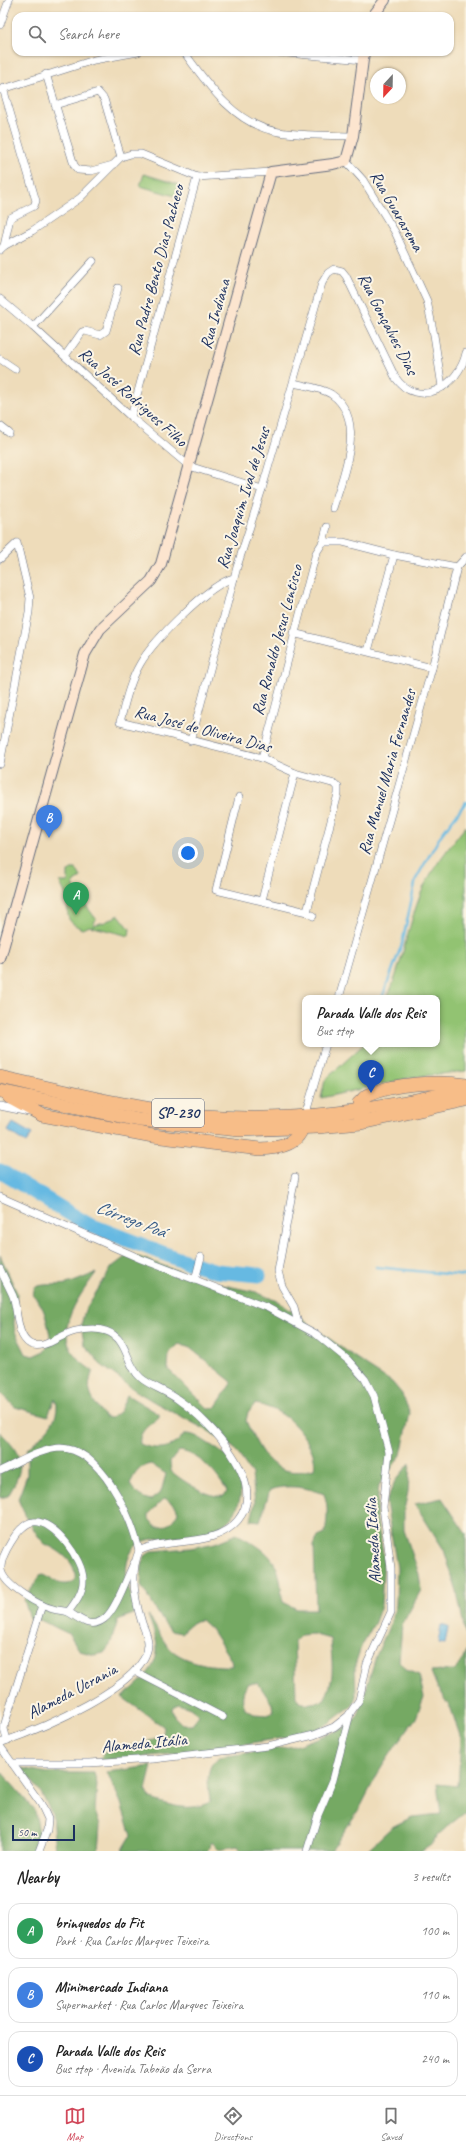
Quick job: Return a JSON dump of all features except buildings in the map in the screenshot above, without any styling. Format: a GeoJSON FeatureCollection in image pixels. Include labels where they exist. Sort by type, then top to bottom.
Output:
{"type":"FeatureCollection","features":[{"type":"Feature","properties":{"kind":"highway","name":"SP-230"},"geometry":{"type":"LineString","coordinates":[[0,1077],[126,1104],[176,1113],[304,1122],[318,1127],[466,1096]]}},
{"type":"Feature","properties":{"kind":"highway"},"geometry":{"type":"LineString","coordinates":[[360,1117],[359,1103],[367,1095],[394,1088],[445,1082],[466,1085]]}},
{"type":"Feature","properties":{"kind":"highway","name":"SP-230"},"geometry":{"type":"LineString","coordinates":[[0,1092],[139,1120],[239,1130],[360,1117]]}},
{"type":"Feature","properties":{"kind":"highway"},"geometry":{"type":"LineString","coordinates":[[0,1092],[42,1115],[153,1136],[260,1149],[287,1145],[296,1140],[304,1122]]}},
{"type":"Feature","properties":{"kind":"street"},"geometry":{"type":"LineString","coordinates":[[0,25],[9,0]]}},
{"type":"Feature","properties":{"kind":"street"},"geometry":{"type":"LineString","coordinates":[[376,12],[385,0]]}},
{"type":"Feature","properties":{"kind":"street"},"geometry":{"type":"LineString","coordinates":[[2,248],[10,218],[34,206],[36,201],[2,89],[94,60],[116,56]]}},
{"type":"Feature","properties":{"kind":"street"},"geometry":{"type":"LineString","coordinates":[[187,56],[212,90],[253,123],[279,132],[353,136]]}},
{"type":"Feature","properties":{"kind":"street"},"geometry":{"type":"LineString","coordinates":[[2,248],[38,228],[80,198],[121,156],[141,154],[197,177],[271,172],[346,161],[353,136],[363,56]]}},
{"type":"Feature","properties":{"kind":"street"},"geometry":{"type":"LineString","coordinates":[[46,74],[74,165],[78,170],[91,170],[113,165]]}},
{"type":"Feature","properties":{"kind":"street"},"geometry":{"type":"LineString","coordinates":[[55,105],[98,92],[104,99],[121,156]]}},
{"type":"Feature","properties":{"kind":"street","name":"Rua Guararema"},"geometry":{"type":"LineString","coordinates":[[346,161],[363,180],[394,232],[427,301],[442,387]]}},
{"type":"Feature","properties":{"kind":"street","name":"Rua Indiana"},"geometry":{"type":"LineString","coordinates":[[0,959],[85,654],[100,629],[150,581],[158,570],[189,466],[271,172]]}},
{"type":"Feature","properties":{"kind":"street","name":"Rua Padre Bento Dias Pacheco"},"geometry":{"type":"LineString","coordinates":[[131,417],[197,177]]}},
{"type":"Feature","properties":{"kind":"street"},"geometry":{"type":"LineString","coordinates":[[33,326],[93,261]]}},
{"type":"Feature","properties":{"kind":"street","name":"Rua Gonçalves Dias"},"geometry":{"type":"LineString","coordinates":[[334,269],[342,271],[346,276],[401,386],[418,393],[427,393],[442,387],[460,372],[466,353]]}},
{"type":"Feature","properties":{"kind":"street","name":"Rua Joaquim Ival de Jesus"},"geometry":{"type":"LineString","coordinates":[[191,741],[234,578],[294,382],[322,283],[328,273],[334,269]]}},
{"type":"Feature","properties":{"kind":"street"},"geometry":{"type":"LineString","coordinates":[[65,356],[82,332],[86,331],[100,335],[106,330],[118,288]]}},
{"type":"Feature","properties":{"kind":"street","name":"Rua José Rodrigues Filho"},"geometry":{"type":"LineString","coordinates":[[0,299],[33,326],[131,417],[189,466],[262,489]]}},
{"type":"Feature","properties":{"kind":"street"},"geometry":{"type":"LineString","coordinates":[[0,359],[15,369]]}},
{"type":"Feature","properties":{"kind":"street"},"geometry":{"type":"LineString","coordinates":[[294,382],[326,392],[341,404],[349,422],[351,448],[333,508]]}},
{"type":"Feature","properties":{"kind":"street"},"geometry":{"type":"LineString","coordinates":[[0,426],[9,433]]}},
{"type":"Feature","properties":{"kind":"street","name":"Rua Ronaldo Jesus Lentisco"},"geometry":{"type":"LineString","coordinates":[[262,758],[293,633],[316,553],[323,542],[327,527]]}},
{"type":"Feature","properties":{"kind":"street"},"geometry":{"type":"LineString","coordinates":[[323,542],[343,542],[394,555],[457,567]]}},
{"type":"Feature","properties":{"kind":"street"},"geometry":{"type":"LineString","coordinates":[[0,559],[16,543],[30,598],[29,612],[0,764]]}},
{"type":"Feature","properties":{"kind":"street"},"geometry":{"type":"LineString","coordinates":[[368,651],[394,555]]}},
{"type":"Feature","properties":{"kind":"street","name":"Rua Manuel Maria Fernandes"},"geometry":{"type":"LineString","coordinates":[[340,995],[354,929],[432,668],[457,567],[466,557]]}},
{"type":"Feature","properties":{"kind":"street","name":"Rua José de Oliveira Dias"},"geometry":{"type":"LineString","coordinates":[[234,578],[225,580],[210,590],[145,656],[136,673],[120,722],[262,758],[295,773],[335,784],[338,787],[338,794],[306,912]]}},
{"type":"Feature","properties":{"kind":"street"},"geometry":{"type":"LineString","coordinates":[[293,633],[432,668]]}},
{"type":"Feature","properties":{"kind":"street"},"geometry":{"type":"LineString","coordinates":[[262,900],[295,773]]}},
{"type":"Feature","properties":{"kind":"street"},"geometry":{"type":"LineString","coordinates":[[239,797],[216,890],[262,900],[306,912],[313,916]]}},
{"type":"Feature","properties":{"kind":"street"},"geometry":{"type":"LineString","coordinates":[[304,1122],[325,1047]]}},
{"type":"Feature","properties":{"kind":"street"},"geometry":{"type":"LineString","coordinates":[[0,1106],[42,1115]]}},
{"type":"Feature","properties":{"kind":"street"},"geometry":{"type":"LineString","coordinates":[[295,1177],[278,1271],[282,1286],[294,1307],[298,1323]]}},
{"type":"Feature","properties":{"kind":"street","name":"Alameda Itália"},"geometry":{"type":"LineString","coordinates":[[0,1197],[53,1222],[268,1308],[298,1323],[348,1360],[365,1379],[374,1396],[389,1452],[383,1507],[391,1568],[391,1612],[366,1664],[359,1700],[351,1713],[334,1727],[314,1735],[268,1746],[153,1759],[89,1763],[12,1763]]}},
{"type":"Feature","properties":{"kind":"street"},"geometry":{"type":"LineString","coordinates":[[195,1280],[201,1257]]}},
{"type":"Feature","properties":{"kind":"street"},"geometry":{"type":"LineString","coordinates":[[0,1269],[13,1297],[19,1325],[25,1339],[30,1344],[39,1346],[75,1331],[96,1330],[116,1336],[124,1345],[140,1377],[166,1391],[195,1412],[211,1427],[239,1465],[246,1483],[244,1512],[237,1521],[225,1530],[202,1539],[157,1544],[139,1551],[134,1530],[125,1507],[97,1467],[81,1454],[71,1449],[59,1448],[44,1452],[0,1471]]}},
{"type":"Feature","properties":{"kind":"street"},"geometry":{"type":"LineString","coordinates":[[68,1612],[77,1601],[83,1586],[84,1578],[80,1565],[57,1531],[45,1523],[32,1522],[10,1542],[2,1560],[1,1571],[7,1581],[16,1589],[42,1605],[54,1610],[68,1612],[84,1622],[97,1623],[105,1618],[113,1607],[135,1560]]}},
{"type":"Feature","properties":{"kind":"street","name":"Alameda Ucrania"},"geometry":{"type":"LineString","coordinates":[[0,1744],[45,1725],[109,1692],[136,1672],[145,1660],[148,1642],[137,1600],[135,1560],[139,1551]]}},
{"type":"Feature","properties":{"kind":"street"},"geometry":{"type":"LineString","coordinates":[[8,1740],[4,1729],[5,1723],[42,1605]]}},
{"type":"Feature","properties":{"kind":"street"},"geometry":{"type":"LineString","coordinates":[[136,1672],[223,1717]]}},
{"type":"Feature","properties":{"kind":"street"},"geometry":{"type":"LineString","coordinates":[[307,1851],[318,1815],[333,1780],[351,1713]]}},
{"type":"Feature","properties":{"kind":"street"},"geometry":{"type":"LineString","coordinates":[[0,1744],[41,1804],[48,1819],[48,1830],[39,1851]]}},
{"type":"Feature","properties":{"kind":"green space"},"geometry":{"type":"Polygon","coordinates":[[[144,174],[180,185],[175,196],[140,186],[144,174]]]}},
{"type":"Feature","properties":{"kind":"green space"},"geometry":{"type":"Polygon","coordinates":[[[466,826],[466,1071],[414,1077],[321,1098],[325,1080],[361,1047],[440,1047],[440,995],[388,995],[421,893],[431,873],[466,826]]]}},
{"type":"Feature","properties":{"kind":"green space"},"geometry":{"type":"Polygon","coordinates":[[[71,869],[76,869],[81,877],[73,883],[76,892],[96,919],[93,925],[105,922],[119,915],[130,929],[129,936],[90,926],[82,929],[72,923],[68,918],[67,900],[60,882],[68,882],[68,872],[71,869]]]}},
{"type":"Feature","properties":{"kind":"green space"},"geometry":{"type":"Polygon","coordinates":[[[0,1255],[17,1293],[14,1323],[15,1332],[26,1354],[33,1356],[44,1351],[51,1342],[44,1311],[33,1295],[35,1287],[43,1285],[66,1284],[96,1273],[87,1285],[72,1311],[68,1323],[67,1336],[70,1348],[79,1360],[93,1371],[89,1384],[91,1396],[97,1406],[105,1417],[111,1418],[120,1411],[127,1395],[159,1414],[159,1417],[141,1435],[140,1444],[152,1448],[164,1448],[175,1443],[184,1434],[194,1435],[226,1456],[234,1465],[238,1474],[240,1483],[239,1502],[236,1511],[221,1527],[201,1535],[147,1540],[139,1543],[134,1548],[127,1562],[126,1570],[130,1593],[136,1608],[133,1614],[118,1620],[110,1645],[104,1653],[95,1655],[80,1651],[69,1634],[38,1619],[30,1619],[24,1600],[40,1576],[43,1575],[55,1582],[63,1584],[71,1583],[75,1580],[72,1565],[62,1554],[43,1542],[35,1532],[18,1499],[27,1475],[27,1449],[44,1433],[54,1420],[57,1406],[55,1398],[48,1416],[15,1407],[0,1393],[0,1255]],[[179,1451],[170,1462],[171,1471],[188,1484],[204,1492],[211,1495],[224,1496],[227,1491],[207,1465],[194,1456],[179,1451]],[[151,1464],[140,1468],[130,1484],[139,1495],[151,1500],[161,1492],[166,1474],[151,1464]],[[165,1498],[149,1514],[149,1519],[156,1527],[160,1527],[169,1524],[178,1512],[176,1507],[165,1498]]]}},
{"type":"Feature","properties":{"kind":"green space"},"geometry":{"type":"Polygon","coordinates":[[[125,1257],[139,1257],[209,1282],[256,1292],[279,1302],[367,1366],[392,1382],[402,1394],[410,1413],[401,1455],[379,1485],[376,1517],[384,1558],[381,1605],[375,1622],[361,1647],[355,1665],[356,1697],[353,1705],[322,1728],[289,1737],[193,1752],[98,1761],[105,1752],[150,1741],[163,1734],[164,1727],[122,1697],[134,1688],[150,1670],[154,1663],[157,1648],[156,1640],[148,1615],[166,1644],[179,1655],[196,1662],[215,1666],[232,1666],[231,1660],[211,1629],[201,1620],[195,1621],[181,1633],[171,1631],[164,1623],[141,1585],[142,1566],[145,1556],[152,1551],[190,1548],[215,1543],[237,1534],[259,1547],[275,1564],[280,1580],[283,1602],[297,1609],[316,1609],[314,1546],[318,1536],[325,1533],[327,1514],[327,1504],[324,1494],[304,1488],[283,1487],[270,1490],[260,1521],[251,1520],[255,1503],[252,1474],[234,1448],[210,1432],[136,1391],[100,1364],[84,1344],[81,1325],[85,1310],[112,1267],[125,1257]],[[179,1344],[169,1353],[168,1369],[208,1409],[215,1408],[232,1382],[190,1348],[179,1344]],[[255,1404],[248,1412],[246,1421],[257,1444],[270,1462],[288,1471],[314,1469],[314,1456],[308,1443],[292,1423],[280,1413],[264,1406],[255,1404]],[[312,1634],[301,1635],[294,1642],[296,1695],[300,1702],[307,1704],[323,1701],[330,1686],[332,1671],[330,1639],[312,1634]],[[249,1683],[245,1689],[243,1702],[245,1709],[254,1714],[268,1715],[273,1712],[272,1704],[258,1683],[249,1683]],[[178,1704],[172,1709],[174,1716],[182,1724],[192,1724],[199,1715],[190,1708],[178,1704]]]}},
{"type":"Feature","properties":{"kind":"green space"},"geometry":{"type":"Polygon","coordinates":[[[0,1432],[14,1448],[20,1462],[20,1470],[14,1486],[8,1496],[0,1498],[0,1432]]]}},
{"type":"Feature","properties":{"kind":"green space"},"geometry":{"type":"Polygon","coordinates":[[[410,1463],[408,1492],[404,1510],[404,1530],[419,1574],[421,1590],[402,1625],[399,1661],[406,1670],[419,1675],[424,1697],[416,1718],[378,1773],[361,1806],[331,1851],[241,1851],[238,1846],[218,1849],[212,1842],[207,1851],[122,1851],[131,1836],[121,1803],[107,1772],[152,1766],[146,1790],[151,1799],[174,1806],[195,1807],[210,1802],[208,1783],[209,1771],[211,1766],[220,1757],[295,1746],[345,1728],[358,1716],[376,1656],[391,1622],[396,1604],[397,1568],[386,1502],[395,1481],[410,1463]]]}},
{"type":"Feature","properties":{"kind":"green space"},"geometry":{"type":"Polygon","coordinates":[[[442,1498],[466,1534],[466,1638],[457,1592],[444,1550],[415,1504],[442,1498]]]}},
{"type":"Feature","properties":{"kind":"green space"},"geometry":{"type":"Polygon","coordinates":[[[466,1650],[466,1812],[438,1835],[431,1845],[422,1851],[366,1851],[392,1827],[412,1817],[441,1814],[437,1784],[458,1786],[461,1739],[451,1709],[438,1689],[431,1672],[454,1670],[461,1663],[466,1650]]]}},
{"type":"Feature","properties":{"kind":"green space"},"geometry":{"type":"Polygon","coordinates":[[[21,1768],[48,1773],[94,1773],[97,1784],[95,1811],[100,1826],[98,1851],[55,1851],[52,1814],[40,1791],[21,1768]]]}},
{"type":"Feature","properties":{"kind":"green space"},"geometry":{"type":"Polygon","coordinates":[[[0,1770],[35,1811],[39,1833],[33,1851],[0,1851],[0,1770]]]}},
{"type":"Feature","properties":{"kind":"water"},"geometry":{"type":"Polygon","coordinates":[[[13,1123],[32,1134],[26,1143],[8,1131],[13,1123]]]}},
{"type":"Feature","properties":{"kind":"water"},"geometry":{"type":"Polygon","coordinates":[[[441,1625],[448,1627],[445,1644],[438,1643],[441,1625]]]}},
{"type":"Feature","properties":{"kind":"waterway"},"geometry":{"type":"LineString","coordinates":[[383,995],[402,944],[416,879],[441,835],[466,802]]}},
{"type":"Feature","properties":{"kind":"waterway","name":"Córrego Poá"},"geometry":{"type":"LineString","coordinates":[[0,1171],[87,1224],[178,1259],[216,1271],[259,1275]]}},
{"type":"Feature","properties":{"kind":"waterway"},"geometry":{"type":"LineString","coordinates":[[376,1267],[466,1276]]}},
{"type":"Feature","properties":{"kind":"place","name":"Minimercado Indiana"},"geometry":{"type":"Point","coordinates":[49,838]}},
{"type":"Feature","properties":{"kind":"place","name":"brinquedos do Fit"},"geometry":{"type":"Point","coordinates":[76,915]}},
{"type":"Feature","properties":{"kind":"place","name":"Parada Valle dos Reis"},"geometry":{"type":"Point","coordinates":[371,1093]}}]}
